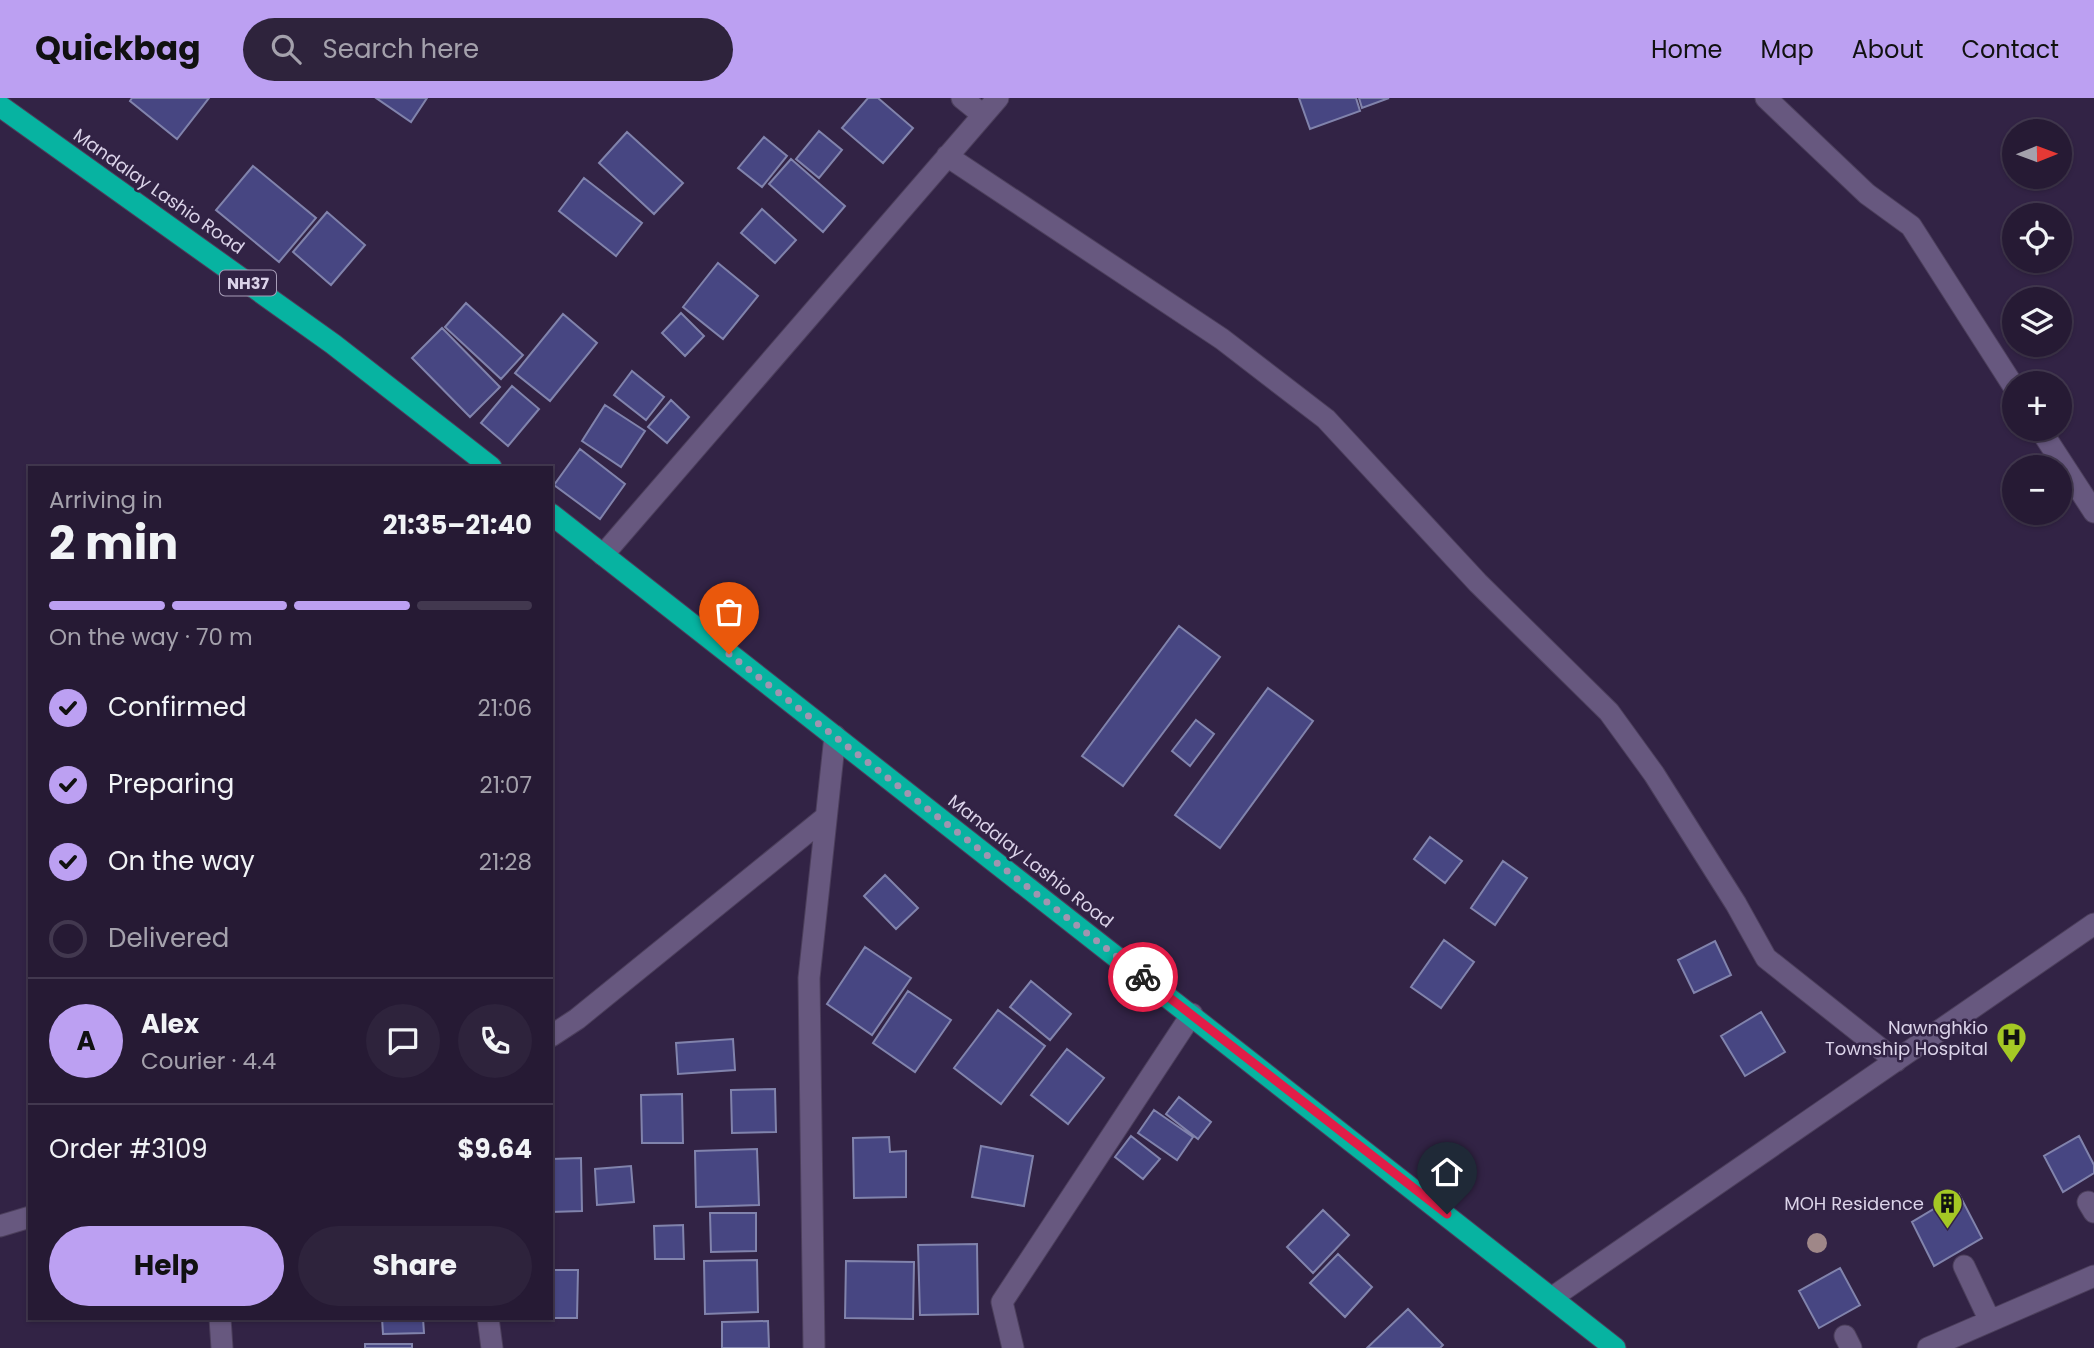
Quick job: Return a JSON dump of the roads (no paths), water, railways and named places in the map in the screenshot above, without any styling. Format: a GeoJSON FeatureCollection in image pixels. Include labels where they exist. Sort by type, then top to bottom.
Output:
{"type":"FeatureCollection","features":[{"type":"Feature","properties":{"kind":"highway","name":"Mandalay Lashio Road"},"geometry":{"type":"LineString","coordinates":[[0,106],[333,344],[490,466]]}},
{"type":"Feature","properties":{"kind":"highway","name":"Mandalay Lashio Road"},"geometry":{"type":"LineString","coordinates":[[553,516],[1615,1348]]}},
{"type":"Feature","properties":{"kind":"street"},"geometry":{"type":"LineString","coordinates":[[962,98],[983,115]]}},
{"type":"Feature","properties":{"kind":"street"},"geometry":{"type":"LineString","coordinates":[[603,555],[998,98]]}},
{"type":"Feature","properties":{"kind":"street"},"geometry":{"type":"LineString","coordinates":[[1766,98],[1867,194],[1911,226],[2004,371]]}},
{"type":"Feature","properties":{"kind":"street"},"geometry":{"type":"LineString","coordinates":[[947,156],[1222,340],[1326,419],[1478,583],[1609,712],[1654,774],[1736,904],[1766,958],[1896,1061]]}},
{"type":"Feature","properties":{"kind":"street"},"geometry":{"type":"LineString","coordinates":[[2048,441],[2094,512]]}},
{"type":"Feature","properties":{"kind":"street"},"geometry":{"type":"LineString","coordinates":[[814,1348],[809,978],[835,736]]}},
{"type":"Feature","properties":{"kind":"street"},"geometry":{"type":"LineString","coordinates":[[553,1035],[577,1019],[826,817]]}},
{"type":"Feature","properties":{"kind":"street"},"geometry":{"type":"LineString","coordinates":[[1553,1297],[2094,924]]}},
{"type":"Feature","properties":{"kind":"street"},"geometry":{"type":"LineString","coordinates":[[1013,1348],[1002,1302],[1192,1014]]}},
{"type":"Feature","properties":{"kind":"street"},"geometry":{"type":"LineString","coordinates":[[0,1226],[28,1218]]}},
{"type":"Feature","properties":{"kind":"street"},"geometry":{"type":"LineString","coordinates":[[1964,1266],[1990,1321]]}},
{"type":"Feature","properties":{"kind":"street"},"geometry":{"type":"LineString","coordinates":[[1928,1348],[2094,1276]]}},
{"type":"Feature","properties":{"kind":"street"},"geometry":{"type":"LineString","coordinates":[[220,1320],[222,1348]]}},
{"type":"Feature","properties":{"kind":"street"},"geometry":{"type":"LineString","coordinates":[[488,1320],[492,1348]]}},
{"type":"Feature","properties":{"kind":"place","name":"Nawnghkio Township Hospital"},"geometry":{"type":"Point","coordinates":[2011,1064]}},
{"type":"Feature","properties":{"kind":"place","name":"MOH Residence"},"geometry":{"type":"Point","coordinates":[1947,1230]}}]}
